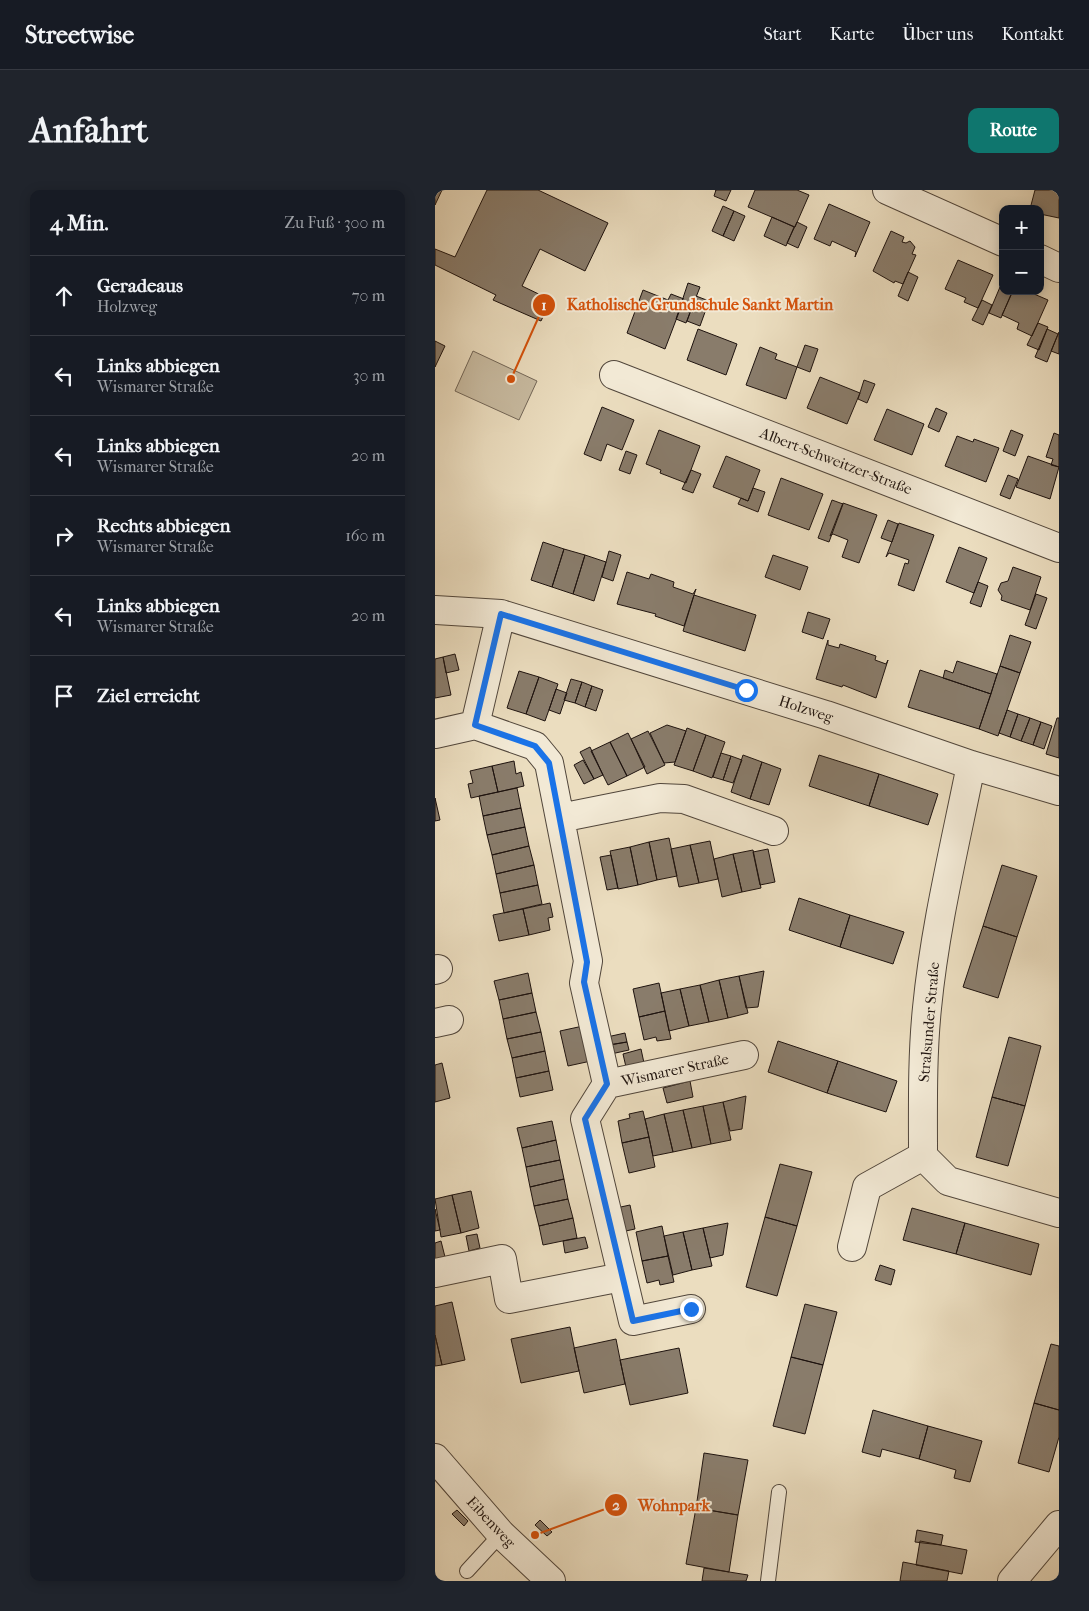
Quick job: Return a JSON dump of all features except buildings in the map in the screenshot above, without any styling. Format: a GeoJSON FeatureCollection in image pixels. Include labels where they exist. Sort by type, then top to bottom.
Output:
{"type":"FeatureCollection","features":[{"type":"Feature","properties":{"kind":"street"},"geometry":{"type":"LineString","coordinates":[[887,190],[999,240]]}},
{"type":"Feature","properties":{"kind":"street"},"geometry":{"type":"LineString","coordinates":[[1044,261],[1059,268]]}},
{"type":"Feature","properties":{"kind":"street","name":"Albert-Schweitzer-Straße"},"geometry":{"type":"LineString","coordinates":[[614,374],[1059,548]]}},
{"type":"Feature","properties":{"kind":"street","name":"Holzweg"},"geometry":{"type":"LineString","coordinates":[[435,610],[501,614],[826,715],[971,765],[1059,791]]}},
{"type":"Feature","properties":{"kind":"street"},"geometry":{"type":"LineString","coordinates":[[435,734],[475,725],[501,614]]}},
{"type":"Feature","properties":{"kind":"street","name":"Wismarer Straße"},"geometry":{"type":"LineString","coordinates":[[475,725],[535,746],[543,753],[549,763],[587,962],[584,982],[607,1084],[585,1119],[633,1321],[691,1309]]}},
{"type":"Feature","properties":{"kind":"street","name":"Stralsunder Straße"},"geometry":{"type":"LineString","coordinates":[[923,1156],[922,1079],[927,1007],[937,937],[971,765]]}},
{"type":"Feature","properties":{"kind":"street"},"geometry":{"type":"LineString","coordinates":[[560,818],[660,798],[684,799],[774,831]]}},
{"type":"Feature","properties":{"kind":"street","name":"Wismarer Straße"},"geometry":{"type":"LineString","coordinates":[[607,1084],[744,1055]]}},
{"type":"Feature","properties":{"kind":"street"},"geometry":{"type":"LineString","coordinates":[[851,1247],[867,1187],[923,1156],[948,1181],[1059,1213]]}},
{"type":"Feature","properties":{"kind":"street"},"geometry":{"type":"LineString","coordinates":[[435,1273],[502,1259],[509,1300],[622,1277]]}},
{"type":"Feature","properties":{"kind":"street","name":"Eibenweg"},"geometry":{"type":"LineString","coordinates":[[435,1458],[501,1534],[551,1581]]}},
{"type":"Feature","properties":{"kind":"street"},"geometry":{"type":"LineString","coordinates":[[1012,1581],[1059,1526]]}},
{"type":"Feature","properties":{"kind":"lane"},"geometry":{"type":"LineString","coordinates":[[768,1581],[779,1492]]}},
{"type":"Feature","properties":{"kind":"lane"},"geometry":{"type":"LineString","coordinates":[[467,1570],[501,1534]]}},
{"type":"Feature","properties":{"kind":"shaded area"},"geometry":{"type":"Polygon","coordinates":[[[473,351],[537,381],[519,420],[455,391],[473,351]]]}},
{"type":"Feature","properties":{"kind":"place","name":"Katholische Grundschule Sankt Martin"},"geometry":{"type":"Point","coordinates":[511,379]}},
{"type":"Feature","properties":{"kind":"place","name":"Wohnpark"},"geometry":{"type":"Point","coordinates":[535,1535]}},
{"type":"Feature","properties":{"kind":"route"},"geometry":{"type":"LineString","coordinates":[[691,1309],[633,1321],[585,1119],[607,1084],[584,982],[587,962],[549,763],[543,753],[535,746],[475,725],[501,614],[746,690]]}}]}
